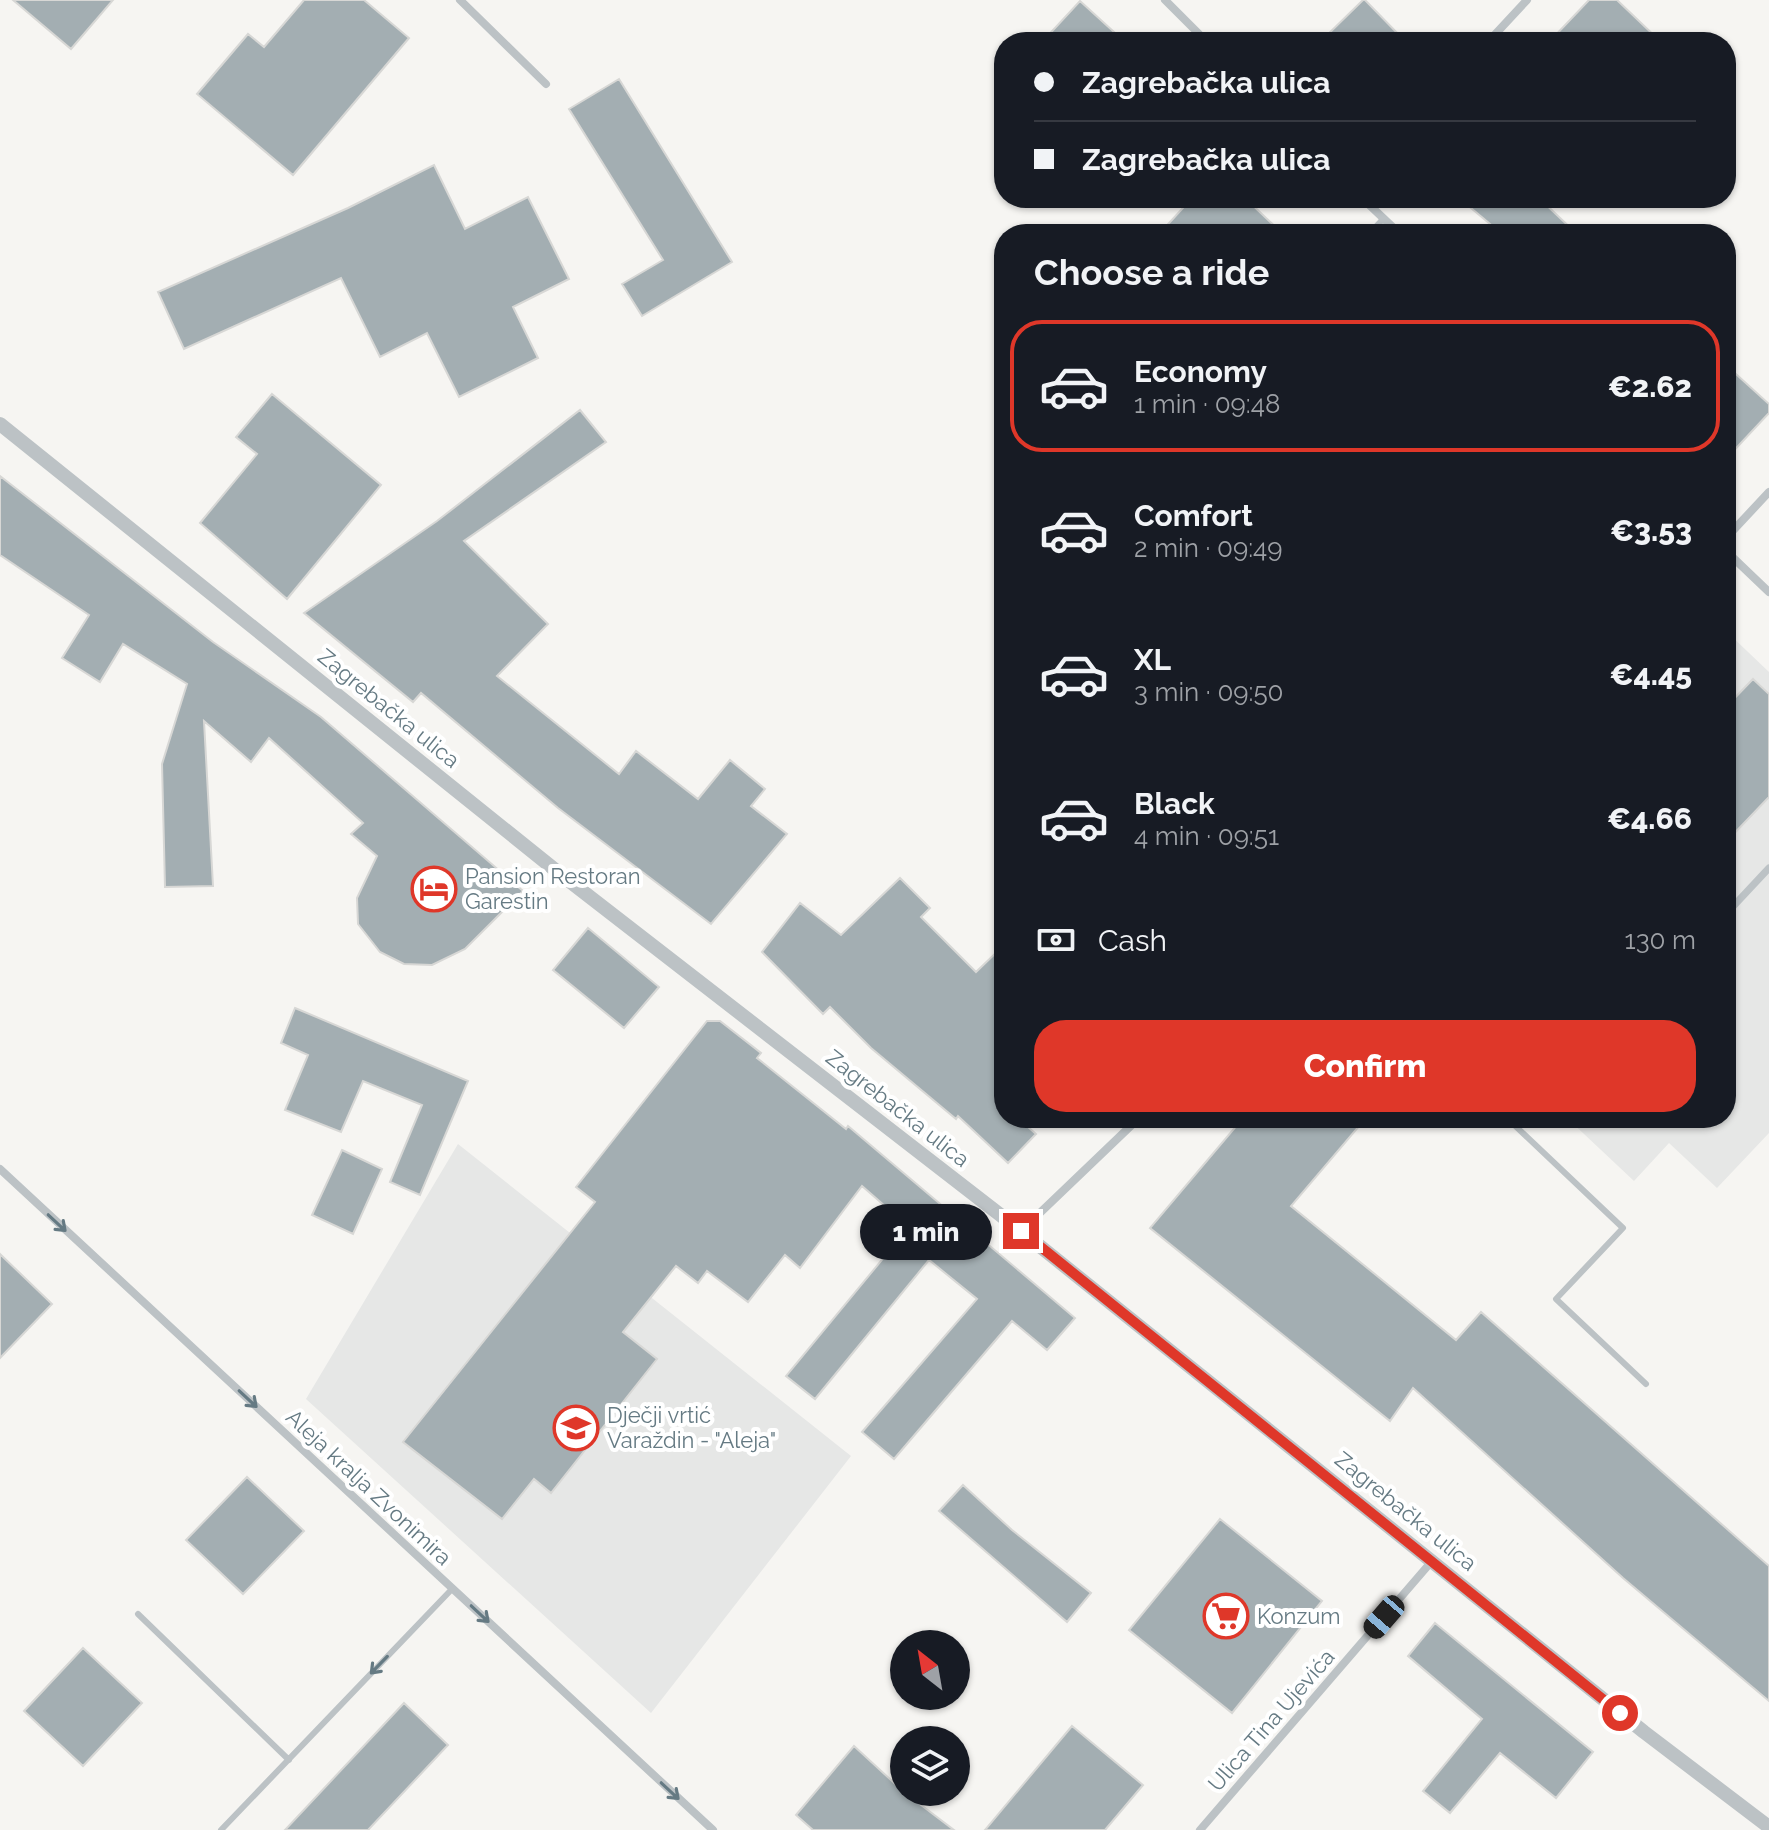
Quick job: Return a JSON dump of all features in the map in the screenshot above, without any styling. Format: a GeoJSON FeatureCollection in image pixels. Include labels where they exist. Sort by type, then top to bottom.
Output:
{"type":"FeatureCollection","features":[{"type":"Feature","properties":{"kind":"street"},"geometry":{"type":"LineString","coordinates":[[460,0],[546,84]]}},
{"type":"Feature","properties":{"kind":"street"},"geometry":{"type":"LineString","coordinates":[[1165,0],[1197,32]]}},
{"type":"Feature","properties":{"kind":"street"},"geometry":{"type":"LineString","coordinates":[[1497,32],[1527,0]]}},
{"type":"Feature","properties":{"kind":"street"},"geometry":{"type":"LineString","coordinates":[[1373,208],[1390,224]]}},
{"type":"Feature","properties":{"kind":"street","name":"Zagrebačka ulica"},"geometry":{"type":"LineString","coordinates":[[0,424],[572,882],[1021,1231],[1644,1732],[1769,1827]]}},
{"type":"Feature","properties":{"kind":"street"},"geometry":{"type":"LineString","coordinates":[[1736,527],[1769,492]]}},
{"type":"Feature","properties":{"kind":"street"},"geometry":{"type":"LineString","coordinates":[[1736,561],[1769,592]]}},
{"type":"Feature","properties":{"kind":"street"},"geometry":{"type":"LineString","coordinates":[[1736,903],[1769,868]]}},
{"type":"Feature","properties":{"kind":"street"},"geometry":{"type":"LineString","coordinates":[[1021,1231],[1129,1128]]}},
{"type":"Feature","properties":{"kind":"street","name":"Aleja kralja Zvonimira"},"geometry":{"type":"LineString","coordinates":[[0,1169],[713,1830]]}},
{"type":"Feature","properties":{"kind":"street","name":"Ulica Tina Ujevića"},"geometry":{"type":"LineString","coordinates":[[1200,1830],[1432,1561]]}},
{"type":"Feature","properties":{"kind":"lane"},"geometry":{"type":"LineString","coordinates":[[1378,224],[1384,218]]}},
{"type":"Feature","properties":{"kind":"lane"},"geometry":{"type":"LineString","coordinates":[[1518,1128],[1623,1228],[1556,1299],[1646,1384]]}},
{"type":"Feature","properties":{"kind":"lane"},"geometry":{"type":"LineString","coordinates":[[221,1830],[452,1589]]}},
{"type":"Feature","properties":{"kind":"lane"},"geometry":{"type":"LineString","coordinates":[[138,1614],[289,1760]]}},
{"type":"Feature","properties":{"kind":"shaded area"},"geometry":{"type":"Polygon","coordinates":[[[1736,641],[1769,672],[1769,1133],[1717,1188],[1669,1143],[1634,1181],[1578,1128],[1736,1128],[1736,641]]]}},
{"type":"Feature","properties":{"kind":"shaded area","name":"Dječji vrtić Varaždin - \"Aleja\""},"geometry":{"type":"Polygon","coordinates":[[[458,1144],[851,1456],[651,1713],[306,1399],[458,1144]]]}},
{"type":"Feature","properties":{"kind":"building"},"geometry":{"type":"Polygon","coordinates":[[[13,0],[113,0],[71,49],[13,0]]]}},
{"type":"Feature","properties":{"kind":"building"},"geometry":{"type":"Polygon","coordinates":[[[304,0],[364,0],[409,38],[293,175],[197,94],[248,34],[264,47],[304,0]]]}},
{"type":"Feature","properties":{"kind":"building"},"geometry":{"type":"Polygon","coordinates":[[[1365,0],[1396,32],[1330,32],[1365,0]]]}},
{"type":"Feature","properties":{"kind":"building"},"geometry":{"type":"Polygon","coordinates":[[[1589,0],[1617,0],[1651,32],[1559,32],[1589,0]]]}},
{"type":"Feature","properties":{"kind":"building"},"geometry":{"type":"Polygon","coordinates":[[[1080,1],[1114,32],[1051,32],[1080,1]]]}},
{"type":"Feature","properties":{"kind":"building"},"geometry":{"type":"Polygon","coordinates":[[[619,79],[732,262],[642,316],[622,284],[663,260],[569,109],[619,79]]]}},
{"type":"Feature","properties":{"kind":"building"},"geometry":{"type":"Polygon","coordinates":[[[434,165],[465,229],[528,197],[569,279],[513,307],[538,358],[459,397],[427,333],[380,357],[341,278],[184,349],[158,292],[348,208],[434,165]]]}},
{"type":"Feature","properties":{"kind":"building"},"geometry":{"type":"Polygon","coordinates":[[[1183,208],[1256,208],[1272,224],[1168,224],[1183,208]]]}},
{"type":"Feature","properties":{"kind":"building"},"geometry":{"type":"Polygon","coordinates":[[[1471,208],[1550,208],[1566,224],[1490,224],[1471,208]]]}},
{"type":"Feature","properties":{"kind":"building"},"geometry":{"type":"Polygon","coordinates":[[[1736,374],[1769,404],[1769,413],[1736,448],[1736,374]]]}},
{"type":"Feature","properties":{"kind":"building"},"geometry":{"type":"Polygon","coordinates":[[[272,394],[381,485],[287,599],[200,523],[257,454],[236,437],[272,394]]]}},
{"type":"Feature","properties":{"kind":"building"},"geometry":{"type":"Polygon","coordinates":[[[580,410],[606,442],[464,541],[548,624],[497,676],[619,774],[636,751],[698,799],[730,760],[765,789],[751,806],[787,834],[711,924],[558,808],[421,693],[413,702],[304,613],[437,521],[580,410]]]}},
{"type":"Feature","properties":{"kind":"building"},"geometry":{"type":"Polygon","coordinates":[[[0,476],[213,642],[321,717],[523,891],[465,949],[432,965],[404,964],[380,952],[358,924],[357,898],[377,856],[351,834],[363,823],[269,738],[251,762],[204,721],[213,886],[165,887],[162,764],[187,684],[123,644],[100,682],[62,658],[89,615],[0,555],[0,476]]]}},
{"type":"Feature","properties":{"kind":"building"},"geometry":{"type":"Polygon","coordinates":[[[1753,679],[1769,694],[1769,797],[1736,832],[1736,697],[1753,679]]]}},
{"type":"Feature","properties":{"kind":"building"},"geometry":{"type":"Polygon","coordinates":[[[900,878],[930,908],[921,917],[976,972],[994,955],[994,1128],[1029,1128],[1036,1134],[1008,1163],[958,1116],[956,1119],[871,1048],[830,1007],[823,1014],[762,952],[800,903],[841,935],[900,878]]]}},
{"type":"Feature","properties":{"kind":"building"},"geometry":{"type":"Polygon","coordinates":[[[588,928],[659,987],[624,1028],[553,970],[588,928]]]}},
{"type":"Feature","properties":{"kind":"building"},"geometry":{"type":"Polygon","coordinates":[[[295,1008],[468,1081],[420,1195],[390,1182],[422,1105],[363,1081],[341,1132],[285,1110],[308,1055],[281,1043],[295,1008]]]}},
{"type":"Feature","properties":{"kind":"building"},"geometry":{"type":"Polygon","coordinates":[[[707,1021],[720,1021],[761,1053],[757,1058],[846,1129],[848,1126],[1075,1318],[1047,1350],[1012,1321],[894,1459],[862,1432],[977,1299],[929,1260],[815,1399],[786,1376],[909,1227],[862,1186],[800,1268],[785,1255],[748,1302],[707,1271],[698,1283],[676,1266],[623,1332],[657,1359],[551,1493],[534,1479],[502,1519],[403,1442],[595,1202],[576,1187],[707,1021]]]}},
{"type":"Feature","properties":{"kind":"building"},"geometry":{"type":"Polygon","coordinates":[[[1235,1128],[1357,1128],[1291,1206],[1456,1340],[1481,1312],[1769,1566],[1769,1701],[1623,1578],[1413,1388],[1390,1421],[1150,1228],[1235,1128]]]}},
{"type":"Feature","properties":{"kind":"building"},"geometry":{"type":"Polygon","coordinates":[[[342,1150],[382,1169],[353,1234],[312,1215],[342,1150]]]}},
{"type":"Feature","properties":{"kind":"building"},"geometry":{"type":"Polygon","coordinates":[[[0,1254],[52,1304],[0,1358],[0,1254]]]}},
{"type":"Feature","properties":{"kind":"building"},"geometry":{"type":"Polygon","coordinates":[[[247,1477],[304,1531],[243,1594],[186,1540],[247,1477]]]}},
{"type":"Feature","properties":{"kind":"building"},"geometry":{"type":"Polygon","coordinates":[[[963,1485],[1012,1530],[1091,1593],[1067,1622],[939,1511],[963,1485]]]}},
{"type":"Feature","properties":{"kind":"building","name":"Konzum"},"geometry":{"type":"Polygon","coordinates":[[[1220,1519],[1322,1601],[1232,1713],[1129,1630],[1220,1519]]]}},
{"type":"Feature","properties":{"kind":"building"},"geometry":{"type":"Polygon","coordinates":[[[1435,1623],[1593,1752],[1556,1798],[1500,1753],[1450,1813],[1423,1791],[1482,1719],[1408,1656],[1435,1623]]]}},
{"type":"Feature","properties":{"kind":"building"},"geometry":{"type":"Polygon","coordinates":[[[83,1648],[142,1703],[83,1766],[24,1711],[83,1648]]]}},
{"type":"Feature","properties":{"kind":"building"},"geometry":{"type":"Polygon","coordinates":[[[404,1703],[448,1745],[368,1830],[285,1830],[404,1703]]]}},
{"type":"Feature","properties":{"kind":"building"},"geometry":{"type":"Polygon","coordinates":[[[1072,1726],[1143,1785],[1105,1830],[985,1830],[1072,1726]]]}},
{"type":"Feature","properties":{"kind":"building"},"geometry":{"type":"Polygon","coordinates":[[[854,1746],[890,1779],[890,1806],[922,1806],[954,1830],[813,1830],[796,1815],[854,1746]]]}},
{"type":"Feature","properties":{"kind":"place","name":"Pansion Restoran Garestin"},"geometry":{"type":"Point","coordinates":[434,889]}},
{"type":"Feature","properties":{"kind":"place","name":"Dječji vrtić Varaždin - \"Aleja\""},"geometry":{"type":"Point","coordinates":[576,1428]}},
{"type":"Feature","properties":{"kind":"place","name":"Konzum"},"geometry":{"type":"Point","coordinates":[1226,1616]}},
{"type":"Feature","properties":{"kind":"route"},"geometry":{"type":"LineString","coordinates":[[1021,1231],[1620,1713]]}}]}
